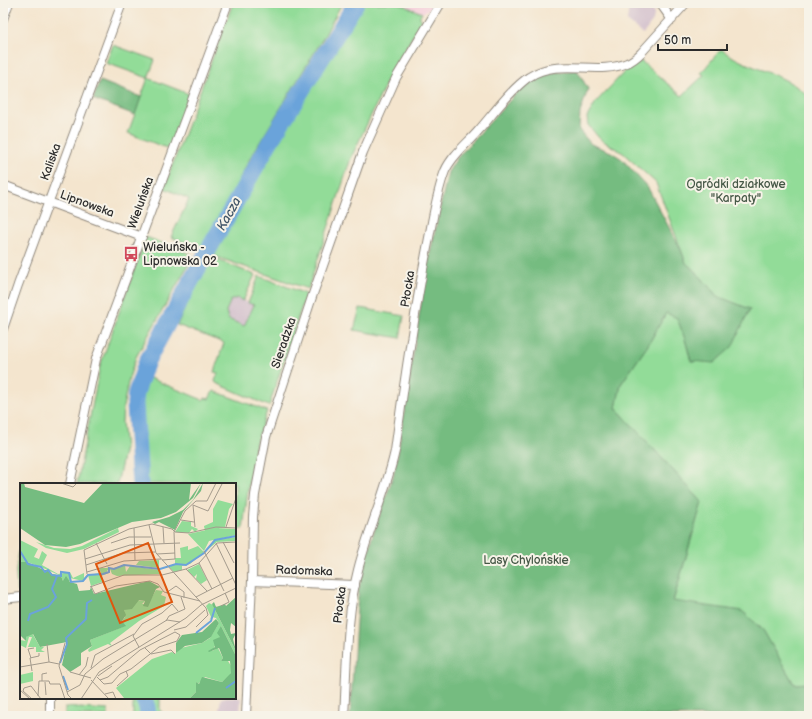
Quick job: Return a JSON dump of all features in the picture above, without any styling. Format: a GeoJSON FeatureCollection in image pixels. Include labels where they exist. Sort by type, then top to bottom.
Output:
{"type":"FeatureCollection","features":[{"type":"Feature","properties":{"kind":"street"},"geometry":{"type":"LineString","coordinates":[[3,19],[9,3]]}},
{"type":"Feature","properties":{"kind":"street","name":"Kaliska"},"geometry":{"type":"LineString","coordinates":[[3,329],[122,3]]}},
{"type":"Feature","properties":{"kind":"street","name":"Wieluńska"},"geometry":{"type":"LineString","coordinates":[[70,483],[96,359],[228,3]]}},
{"type":"Feature","properties":{"kind":"street","name":"Sieradzka"},"geometry":{"type":"LineString","coordinates":[[246,716],[252,581],[253,517],[255,495],[266,437],[276,403],[365,147],[396,78],[441,3]]}},
{"type":"Feature","properties":{"kind":"street"},"geometry":{"type":"LineString","coordinates":[[660,3],[672,20]]}},
{"type":"Feature","properties":{"kind":"street","name":"Płocka"},"geometry":{"type":"LineString","coordinates":[[344,716],[348,646],[354,585],[369,532],[389,475],[395,451],[423,270],[434,214],[445,171],[451,161],[512,93],[529,77],[541,71],[556,67],[613,66],[626,64],[642,53],[686,3]]}},
{"type":"Feature","properties":{"kind":"street","name":"Lipnowska"},"geometry":{"type":"LineString","coordinates":[[3,185],[142,237]]}},
{"type":"Feature","properties":{"kind":"street","name":"Radomska"},"geometry":{"type":"LineString","coordinates":[[252,581],[354,585]]}},
{"type":"Feature","properties":{"kind":"street"},"geometry":{"type":"LineString","coordinates":[[3,599],[20,597]]}},
{"type":"Feature","properties":{"kind":"street"},"geometry":{"type":"LineString","coordinates":[[50,699],[50,716]]}},
{"type":"Feature","properties":{"kind":"shaded area"},"geometry":{"type":"Polygon","coordinates":[[[398,3],[433,3],[431,8],[422,13],[398,3]]]}},
{"type":"Feature","properties":{"kind":"shaded area"},"geometry":{"type":"Polygon","coordinates":[[[636,3],[651,3],[654,14],[653,21],[643,34],[627,21],[629,6],[636,3]]]}},
{"type":"Feature","properties":{"kind":"shaded area"},"geometry":{"type":"Polygon","coordinates":[[[237,298],[254,305],[244,326],[228,319],[226,311],[231,300],[237,298]]]}},
{"type":"Feature","properties":{"kind":"shaded area"},"geometry":{"type":"Polygon","coordinates":[[[241,698],[240,716],[218,716],[221,699],[241,698]]]}},
{"type":"Feature","properties":{"kind":"green space"},"geometry":{"type":"Polygon","coordinates":[[[233,3],[342,3],[325,35],[249,160],[204,250],[171,237],[189,199],[164,188],[233,3]]]}},
{"type":"Feature","properties":{"kind":"green space"},"geometry":{"type":"Polygon","coordinates":[[[362,3],[398,3],[422,13],[420,16],[421,22],[390,75],[351,158],[308,289],[214,256],[224,238],[222,233],[227,224],[232,220],[237,207],[259,168],[362,3]]]}},
{"type":"Feature","properties":{"kind":"green space"},"geometry":{"type":"Polygon","coordinates":[[[113,45],[155,60],[148,78],[106,63],[113,45]]]}},
{"type":"Feature","properties":{"kind":"green space","name":"Ogródki działkowe \"Karpaty\""},"geometry":{"type":"Polygon","coordinates":[[[721,49],[742,62],[789,82],[809,97],[809,683],[794,684],[763,630],[742,611],[673,602],[702,502],[616,408],[621,384],[648,345],[666,313],[677,317],[691,361],[749,309],[717,296],[699,275],[686,263],[656,183],[623,153],[600,139],[588,125],[587,117],[596,102],[627,69],[641,61],[682,96],[704,75],[701,73],[721,49]]]}},
{"type":"Feature","properties":{"kind":"green space","name":"Lasy Chylońskie"},"geometry":{"type":"Polygon","coordinates":[[[577,70],[588,89],[580,113],[579,130],[591,144],[611,152],[622,159],[648,188],[681,250],[686,263],[699,275],[717,296],[750,309],[732,347],[714,363],[691,361],[677,318],[666,313],[648,345],[621,384],[616,408],[702,502],[673,601],[742,611],[763,630],[794,684],[809,683],[809,716],[350,716],[359,587],[373,534],[393,477],[426,272],[448,172],[457,158],[524,85],[541,74],[577,70]]]}},
{"type":"Feature","properties":{"kind":"green space"},"geometry":{"type":"Polygon","coordinates":[[[148,78],[189,94],[169,149],[128,133],[148,78]]]}},
{"type":"Feature","properties":{"kind":"green space"},"geometry":{"type":"Polygon","coordinates":[[[100,81],[141,97],[135,115],[93,99],[100,81]]]}},
{"type":"Feature","properties":{"kind":"green space"},"geometry":{"type":"Polygon","coordinates":[[[146,237],[191,254],[191,260],[136,357],[129,378],[123,407],[122,422],[125,448],[117,483],[77,483],[100,366],[146,237]]]}},
{"type":"Feature","properties":{"kind":"green space"},"geometry":{"type":"Polygon","coordinates":[[[213,258],[255,275],[243,301],[237,298],[231,300],[226,311],[228,319],[244,326],[254,305],[248,303],[259,276],[306,294],[269,406],[216,383],[215,381],[218,373],[214,372],[224,343],[177,325],[202,273],[204,273],[213,258]]]}},
{"type":"Feature","properties":{"kind":"green space"},"geometry":{"type":"Polygon","coordinates":[[[360,308],[404,316],[400,338],[354,330],[360,308]]]}},
{"type":"Feature","properties":{"kind":"green space"},"geometry":{"type":"Polygon","coordinates":[[[147,377],[203,400],[205,398],[209,399],[214,391],[267,411],[256,442],[243,529],[236,529],[236,483],[143,483],[140,407],[147,377]]]}},
{"type":"Feature","properties":{"kind":"green space"},"geometry":{"type":"Polygon","coordinates":[[[20,546],[20,591],[17,592],[16,571],[20,546]]]}},
{"type":"Feature","properties":{"kind":"green space"},"geometry":{"type":"Polygon","coordinates":[[[110,699],[160,699],[160,710],[162,713],[175,716],[133,716],[133,702],[110,699]]]}},
{"type":"Feature","properties":{"kind":"green space"},"geometry":{"type":"Polygon","coordinates":[[[65,707],[108,710],[108,716],[65,716],[65,707]]]}},
{"type":"Feature","properties":{"kind":"waterway","name":"Kacza"},"geometry":{"type":"LineString","coordinates":[[140,483],[135,403],[136,393],[147,361],[271,140],[356,3]]}},
{"type":"Feature","properties":{"kind":"waterway","name":"Kacza"},"geometry":{"type":"LineString","coordinates":[[143,699],[147,707],[148,716]]}},
{"type":"Feature","properties":{"kind":"place","name":"Wieluńska - Lipnowska 02"},"geometry":{"type":"Point","coordinates":[131,254]}}]}
